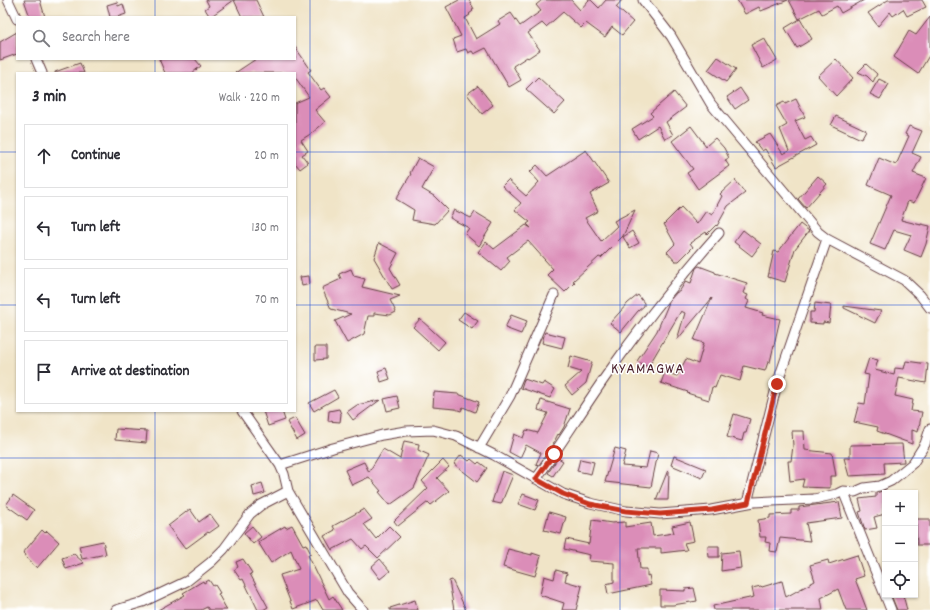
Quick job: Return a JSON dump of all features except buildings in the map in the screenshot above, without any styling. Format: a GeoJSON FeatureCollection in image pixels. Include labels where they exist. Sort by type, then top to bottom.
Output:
{"type":"FeatureCollection","features":[{"type":"Feature","properties":{"kind":"street"},"geometry":{"type":"LineString","coordinates":[[8,0],[16,17]]}},
{"type":"Feature","properties":{"kind":"street"},"geometry":{"type":"LineString","coordinates":[[643,0],[671,36],[711,104],[818,232],[827,239],[904,280],[920,295],[930,308]]}},
{"type":"Feature","properties":{"kind":"street"},"geometry":{"type":"LineString","coordinates":[[36,60],[42,72]]}},
{"type":"Feature","properties":{"kind":"street"},"geometry":{"type":"LineString","coordinates":[[536,479],[629,344],[685,271],[719,233]]}},
{"type":"Feature","properties":{"kind":"street"},"geometry":{"type":"LineString","coordinates":[[748,503],[777,384],[827,239]]}},
{"type":"Feature","properties":{"kind":"street"},"geometry":{"type":"LineString","coordinates":[[479,448],[510,396],[554,295]]}},
{"type":"Feature","properties":{"kind":"street"},"geometry":{"type":"LineString","coordinates":[[243,412],[280,465],[288,491],[348,593],[363,610]]}},
{"type":"Feature","properties":{"kind":"street"},"geometry":{"type":"LineString","coordinates":[[280,465],[333,448],[382,435],[406,431],[432,430],[456,436],[563,494],[590,504],[626,511],[660,514],[712,510],[754,502],[814,499],[837,494],[843,491],[855,492],[864,488],[880,486],[891,481],[913,463],[925,444],[930,428]]}},
{"type":"Feature","properties":{"kind":"street"},"geometry":{"type":"LineString","coordinates":[[116,610],[143,602],[186,581],[211,562],[224,549],[250,514],[261,505],[288,491]]}},
{"type":"Feature","properties":{"kind":"street"},"geometry":{"type":"LineString","coordinates":[[843,491],[891,610]]}},
{"type":"Feature","properties":{"kind":"district","name":"KYAMAGWA"},"geometry":{"type":"Point","coordinates":[648,367]}},
{"type":"Feature","properties":{"kind":"route"},"geometry":{"type":"LineString","coordinates":[[554,454],[536,479],[563,494],[590,504],[626,511],[660,514],[712,510],[748,503],[777,384]]}}]}
